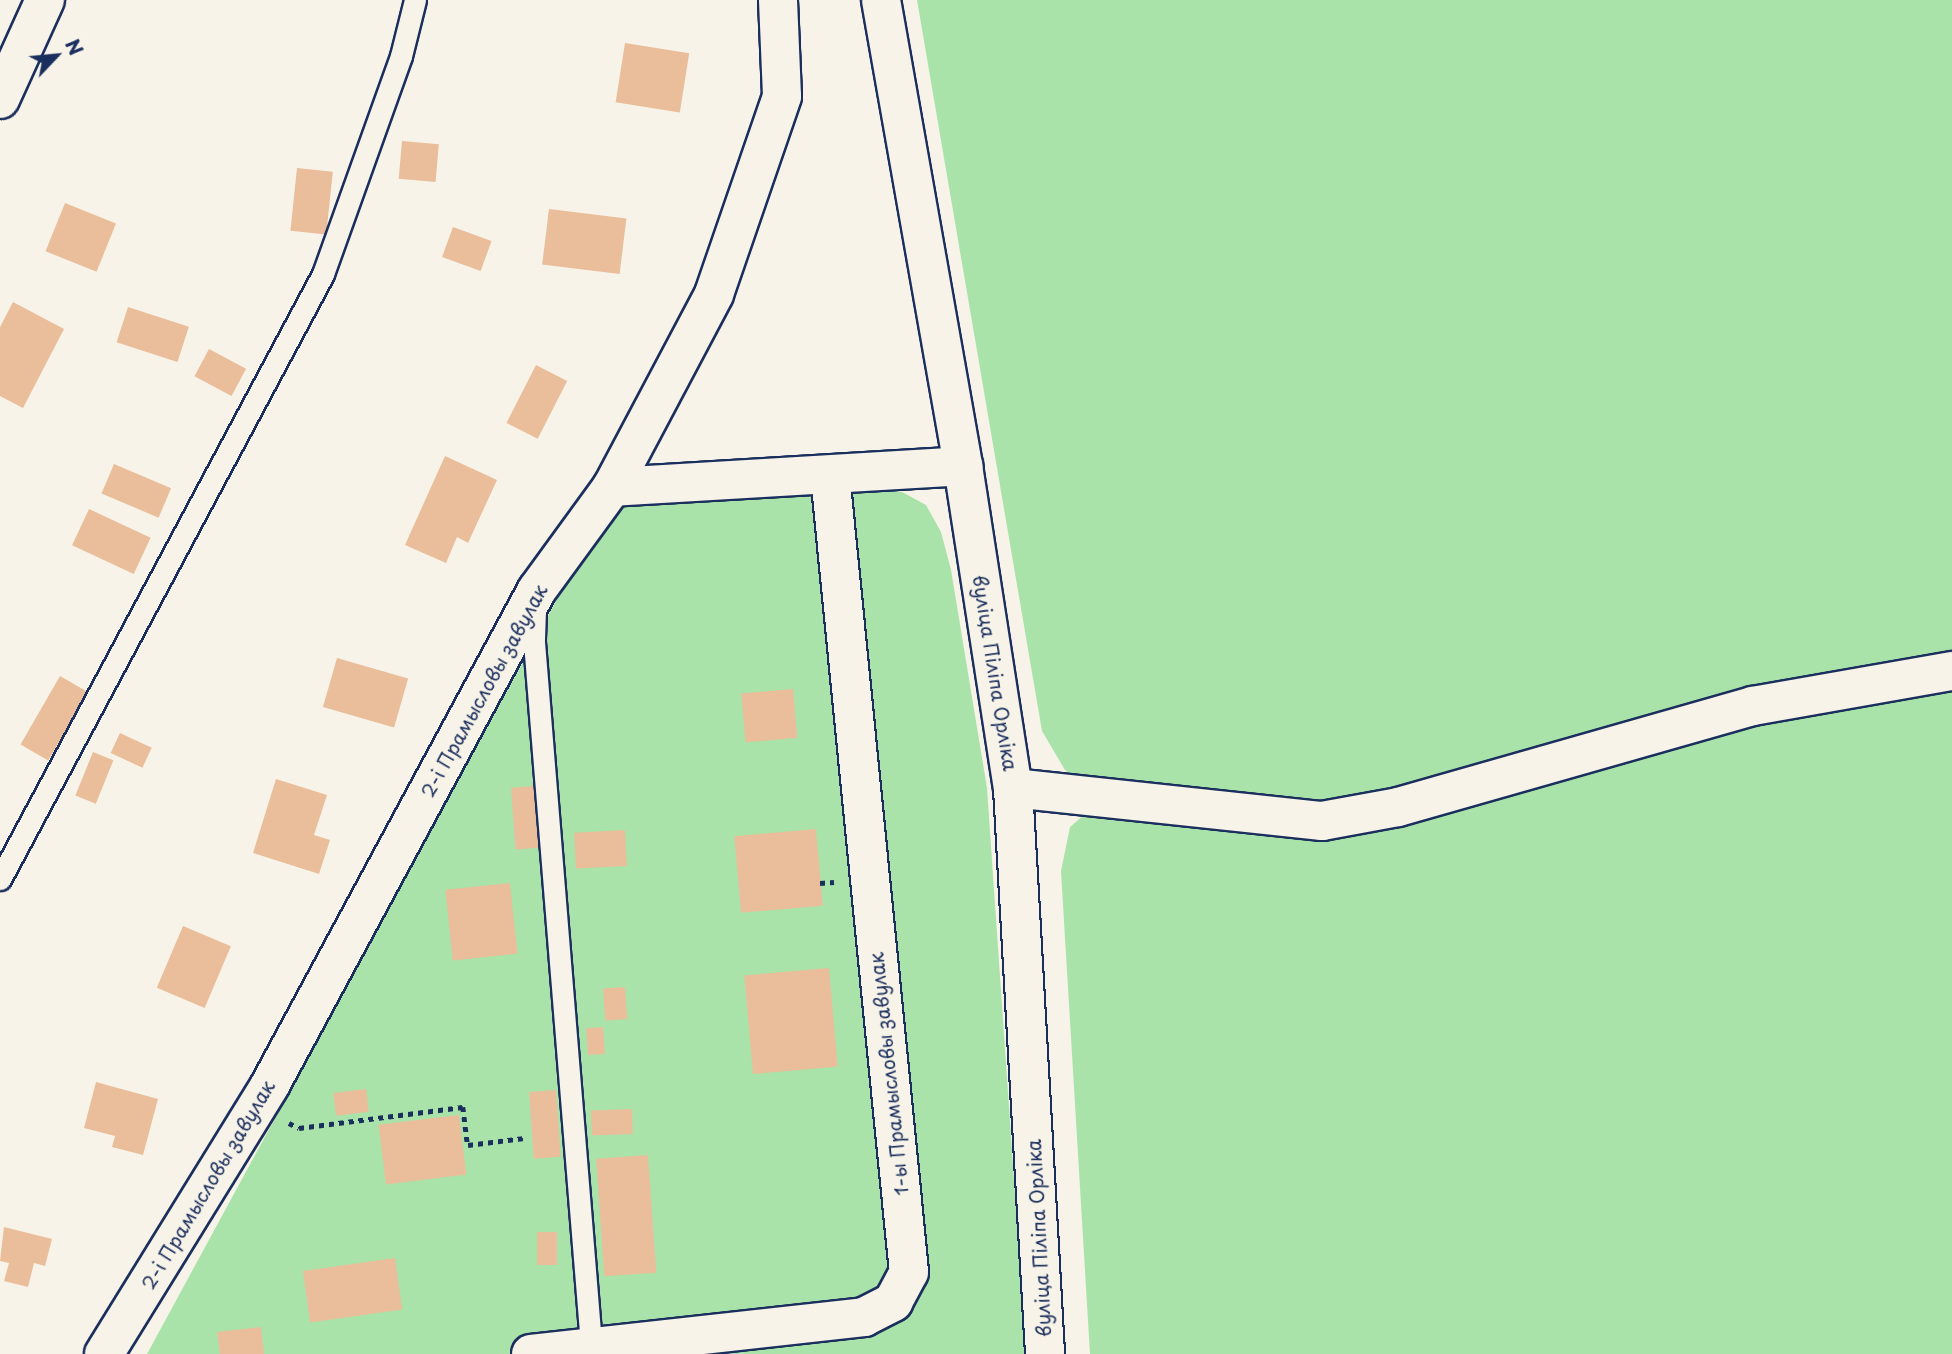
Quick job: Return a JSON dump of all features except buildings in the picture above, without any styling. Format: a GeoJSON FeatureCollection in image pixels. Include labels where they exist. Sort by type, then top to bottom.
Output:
{"type":"FeatureCollection","features":[{"type":"Feature","properties":{"kind":"street"},"geometry":{"type":"LineString","coordinates":[[0,99],[46,0]]}},
{"type":"Feature","properties":{"kind":"street","name":"2-і Прамысловы завулак"},"geometry":{"type":"LineString","coordinates":[[104,1354],[270,1085],[537,590],[612,487],[714,294],[782,96],[778,0]]}},
{"type":"Feature","properties":{"kind":"street","name":"вуліца Піліпа Орліка"},"geometry":{"type":"LineString","coordinates":[[881,0],[963,466],[1013,788],[1045,1354]]}},
{"type":"Feature","properties":{"kind":"street"},"geometry":{"type":"LineString","coordinates":[[612,487],[963,466]]}},
{"type":"Feature","properties":{"kind":"street","name":"1-ы Прамысловы завулак"},"geometry":{"type":"LineString","coordinates":[[531,1354],[591,1345],[864,1317],[893,1302],[909,1272],[830,475]]}},
{"type":"Feature","properties":{"kind":"street"},"geometry":{"type":"LineString","coordinates":[[1013,788],[1322,821],[1398,807],[1753,706],[1952,671]]}},
{"type":"Feature","properties":{"kind":"lane"},"geometry":{"type":"LineString","coordinates":[[0,879],[323,274],[397,68],[415,0]]}},
{"type":"Feature","properties":{"kind":"lane"},"geometry":{"type":"LineString","coordinates":[[537,590],[534,642],[591,1345]]}},
{"type":"Feature","properties":{"kind":"path"},"geometry":{"type":"LineString","coordinates":[[276,1116],[299,1128],[463,1107],[468,1145],[525,1138]]}},
{"type":"Feature","properties":{"kind":"green space"},"geometry":{"type":"Polygon","coordinates":[[[917,0],[1952,0],[1952,1354],[1090,1354],[1061,871],[1070,827],[1105,797],[1065,770],[1042,731],[917,0]]]}},
{"type":"Feature","properties":{"kind":"green space"},"geometry":{"type":"Polygon","coordinates":[[[874,488],[902,492],[926,505],[941,532],[951,570],[987,788],[1026,1354],[147,1354],[599,522],[620,507],[647,501],[874,488]]]}}]}
